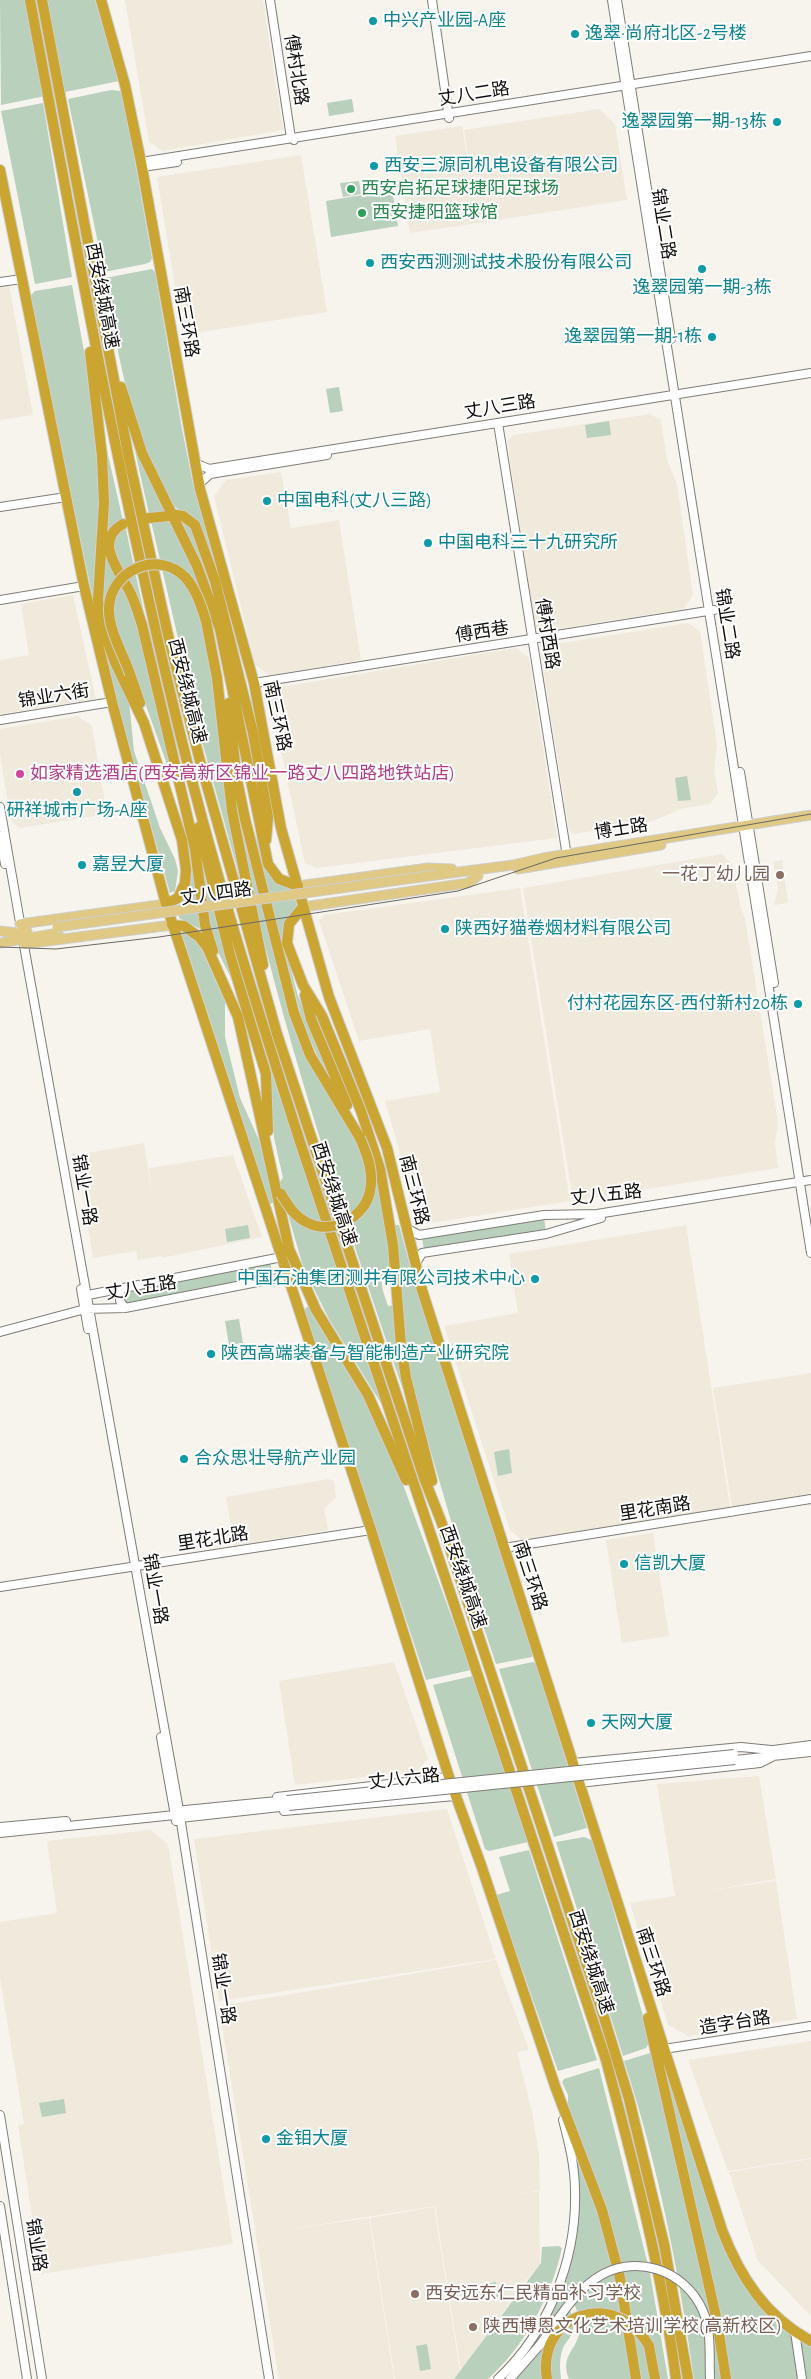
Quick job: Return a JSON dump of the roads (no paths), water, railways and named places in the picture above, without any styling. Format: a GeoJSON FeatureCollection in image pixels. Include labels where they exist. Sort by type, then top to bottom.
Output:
{"type":"FeatureCollection","features":[{"type":"Feature","properties":{"kind":"highway","name":"西安绕城高速"},"geometry":{"type":"LineString","coordinates":[[30,0],[133,534],[176,716],[260,1018],[606,2060],[641,2195],[667,2319],[676,2379]]}},
{"type":"Feature","properties":{"kind":"highway","name":"西安绕城高速"},"geometry":{"type":"LineString","coordinates":[[42,0],[129,458],[168,635],[225,856],[277,1034],[424,1478],[441,1521],[600,2005],[628,2099],[664,2244],[688,2379]]}},
{"type":"Feature","properties":{"kind":"highway","name":"南三环路"},"geometry":{"type":"LineString","coordinates":[[101,0],[125,85],[142,165],[195,463],[254,682],[281,828],[329,997],[387,1148],[415,1265],[633,1957],[731,2253],[754,2293],[781,2322],[811,2341]]}},
{"type":"Feature","properties":{"kind":"highway"},"geometry":{"type":"LineString","coordinates":[[0,170],[84,586],[112,702],[172,925],[371,1530],[455,1796],[481,1865],[555,2086],[610,2234],[620,2278],[636,2379]]}},
{"type":"Feature","properties":{"kind":"highway"},"geometry":{"type":"LineString","coordinates":[[80,267],[102,456],[104,503],[98,600],[102,625],[114,660],[144,723]]}},
{"type":"Feature","properties":{"kind":"highway"},"geometry":{"type":"LineString","coordinates":[[101,312],[142,453],[188,544],[211,600],[220,629],[265,854],[272,872],[279,879],[298,886]]}},
{"type":"Feature","properties":{"kind":"highway"},"geometry":{"type":"LineString","coordinates":[[149,518],[172,515],[189,520],[199,533],[222,609],[246,702],[268,817],[265,854]]}},
{"type":"Feature","properties":{"kind":"highway"},"geometry":{"type":"LineString","coordinates":[[123,524],[116,528],[110,538],[108,550],[134,601],[142,625],[195,849],[205,925],[238,1017],[278,1192],[291,1210],[308,1223],[326,1227],[337,1226],[354,1218],[360,1212],[370,1192],[370,1165],[362,1134],[313,1062],[294,1012],[245,819],[236,775],[225,661],[211,600]]}},
{"type":"Feature","properties":{"kind":"highway"},"geometry":{"type":"LineString","coordinates":[[166,904],[178,898],[185,883],[186,870],[182,840],[144,723],[140,703],[111,622],[109,610],[110,599],[115,587],[132,568],[145,564],[160,564],[183,575],[195,593],[206,621],[217,678],[232,811],[277,1034]]}},
{"type":"Feature","properties":{"kind":"highway"},"geometry":{"type":"LineString","coordinates":[[176,716],[210,880],[266,1074],[267,1126],[289,1249],[316,1310],[368,1394],[428,1526]]}},
{"type":"Feature","properties":{"kind":"highway"},"geometry":{"type":"LineString","coordinates":[[303,907],[289,924],[287,934],[290,952],[312,1019],[385,1190],[394,1245],[405,1370],[441,1521]]}},
{"type":"Feature","properties":{"kind":"highway"},"geometry":{"type":"LineString","coordinates":[[172,925],[184,926],[193,931],[207,947],[238,1017]]}},
{"type":"Feature","properties":{"kind":"highway"},"geometry":{"type":"LineString","coordinates":[[268,1154],[276,1179]]}},
{"type":"Feature","properties":{"kind":"highway"},"geometry":{"type":"LineString","coordinates":[[633,1957],[717,2321],[726,2379]]}},
{"type":"Feature","properties":{"kind":"highway"},"geometry":{"type":"LineString","coordinates":[[547,2379],[546,2356],[551,2342],[564,2326],[578,2317],[596,2312],[622,2317],[637,2328],[649,2346],[655,2379]]}},
{"type":"Feature","properties":{"kind":"main road","name":"博士路"},"geometry":{"type":"LineString","coordinates":[[436,878],[476,873],[746,827],[811,814]]}},
{"type":"Feature","properties":{"kind":"main road","name":"博士路"},"geometry":{"type":"LineString","coordinates":[[746,827],[811,820]]}},
{"type":"Feature","properties":{"kind":"main road"},"geometry":{"type":"LineString","coordinates":[[298,886],[428,868],[476,873]]}},
{"type":"Feature","properties":{"kind":"main road"},"geometry":{"type":"LineString","coordinates":[[303,907],[468,883],[476,873]]}},
{"type":"Feature","properties":{"kind":"main road","name":"丈八四路"},"geometry":{"type":"LineString","coordinates":[[0,943],[21,935],[436,878]]}},
{"type":"Feature","properties":{"kind":"main road"},"geometry":{"type":"LineString","coordinates":[[21,935],[166,904]]}},
{"type":"Feature","properties":{"kind":"main road"},"geometry":{"type":"LineString","coordinates":[[21,935],[172,925]]}},
{"type":"Feature","properties":{"kind":"main road","name":"丈八四路"},"geometry":{"type":"LineString","coordinates":[[0,931],[21,935]]}},
{"type":"Feature","properties":{"kind":"street","name":"傅村北路"},"geometry":{"type":"LineString","coordinates":[[270,0],[294,140]]}},
{"type":"Feature","properties":{"kind":"street"},"geometry":{"type":"LineString","coordinates":[[432,0],[449,116]]}},
{"type":"Feature","properties":{"kind":"street","name":"锦业二路"},"geometry":{"type":"LineString","coordinates":[[612,0],[628,87],[746,827],[811,1220]]}},
{"type":"Feature","properties":{"kind":"street","name":"锦业二路"},"geometry":{"type":"LineString","coordinates":[[617,0],[628,87]]}},
{"type":"Feature","properties":{"kind":"street","name":"丈八二路"},"geometry":{"type":"LineString","coordinates":[[142,165],[811,56]]}},
{"type":"Feature","properties":{"kind":"street","name":"丈八二路"},"geometry":{"type":"LineString","coordinates":[[628,87],[811,61]]}},
{"type":"Feature","properties":{"kind":"street"},"geometry":{"type":"LineString","coordinates":[[0,282],[22,279]]}},
{"type":"Feature","properties":{"kind":"street","name":"丈八三路"},"geometry":{"type":"LineString","coordinates":[[678,397],[811,373]]}},
{"type":"Feature","properties":{"kind":"street","name":"丈八三路"},"geometry":{"type":"LineString","coordinates":[[195,463],[209,469],[811,378]]}},
{"type":"Feature","properties":{"kind":"street","name":"丈八三路"},"geometry":{"type":"LineString","coordinates":[[200,484],[210,474],[499,425]]}},
{"type":"Feature","properties":{"kind":"street","name":"傅村西路"},"geometry":{"type":"LineString","coordinates":[[499,425],[566,850]]}},
{"type":"Feature","properties":{"kind":"street"},"geometry":{"type":"LineString","coordinates":[[0,502],[65,494]]}},
{"type":"Feature","properties":{"kind":"street"},"geometry":{"type":"LineString","coordinates":[[0,507],[65,494]]}},
{"type":"Feature","properties":{"kind":"street"},"geometry":{"type":"LineString","coordinates":[[0,600],[84,586]]}},
{"type":"Feature","properties":{"kind":"street","name":"傅西巷"},"geometry":{"type":"LineString","coordinates":[[254,682],[712,610]]}},
{"type":"Feature","properties":{"kind":"street","name":"锦业六街"},"geometry":{"type":"LineString","coordinates":[[0,720],[112,702]]}},
{"type":"Feature","properties":{"kind":"street","name":"锦业一路"},"geometry":{"type":"LineString","coordinates":[[0,806],[86,1308],[177,1813],[269,2379]]}},
{"type":"Feature","properties":{"kind":"street","name":"锦业一路"},"geometry":{"type":"LineString","coordinates":[[0,836],[21,935],[88,1296]]}},
{"type":"Feature","properties":{"kind":"street","name":"锦业二路"},"geometry":{"type":"LineString","coordinates":[[805,1183],[811,1253]]}},
{"type":"Feature","properties":{"kind":"street","name":"丈八五路"},"geometry":{"type":"LineString","coordinates":[[406,1228],[419,1235],[544,1216],[597,1214],[805,1183]]}},
{"type":"Feature","properties":{"kind":"street","name":"丈八五路"},"geometry":{"type":"LineString","coordinates":[[415,1265],[422,1253],[546,1234],[594,1219],[805,1183]]}},
{"type":"Feature","properties":{"kind":"street","name":"丈八五路"},"geometry":{"type":"LineString","coordinates":[[86,1308],[88,1296],[282,1257]]}},
{"type":"Feature","properties":{"kind":"street","name":"丈八五路"},"geometry":{"type":"LineString","coordinates":[[0,1327],[86,1308],[125,1308],[288,1276]]}},
{"type":"Feature","properties":{"kind":"street"},"geometry":{"type":"LineString","coordinates":[[120,1289],[120,1302],[125,1308]]}},
{"type":"Feature","properties":{"kind":"street","name":"丈八五路"},"geometry":{"type":"LineString","coordinates":[[0,1332],[86,1308]]}},
{"type":"Feature","properties":{"kind":"street","name":"里花南路"},"geometry":{"type":"LineString","coordinates":[[504,1548],[811,1499]]}},
{"type":"Feature","properties":{"kind":"street","name":"里花北路"},"geometry":{"type":"LineString","coordinates":[[0,1588],[371,1530]]}},
{"type":"Feature","properties":{"kind":"street","name":"丈八六路"},"geometry":{"type":"LineString","coordinates":[[771,1753],[811,1745]]}},
{"type":"Feature","properties":{"kind":"street"},"geometry":{"type":"LineString","coordinates":[[573,1763],[741,1748],[771,1753]]}},
{"type":"Feature","properties":{"kind":"street","name":"丈八六路"},"geometry":{"type":"LineString","coordinates":[[0,1827],[177,1813],[244,1812],[288,1803],[771,1753],[811,1752]]}},
{"type":"Feature","properties":{"kind":"street"},"geometry":{"type":"LineString","coordinates":[[579,1783],[760,1763],[771,1753]]}},
{"type":"Feature","properties":{"kind":"street"},"geometry":{"type":"LineString","coordinates":[[254,1802],[288,1795],[449,1777]]}},
{"type":"Feature","properties":{"kind":"street"},"geometry":{"type":"LineString","coordinates":[[244,1812],[288,1811],[455,1796]]}},
{"type":"Feature","properties":{"kind":"street","name":"丈八六路"},"geometry":{"type":"LineString","coordinates":[[0,1833],[177,1813],[254,1802],[288,1803]]}},
{"type":"Feature","properties":{"kind":"street","name":"锦业一路"},"geometry":{"type":"LineString","coordinates":[[177,1813],[265,2379]]}},
{"type":"Feature","properties":{"kind":"street","name":"造字台路"},"geometry":{"type":"LineString","coordinates":[[665,2052],[811,2026]]}},
{"type":"Feature","properties":{"kind":"street","name":"造字台路"},"geometry":{"type":"LineString","coordinates":[[665,2052],[811,2031]]}},
{"type":"Feature","properties":{"kind":"street"},"geometry":{"type":"LineString","coordinates":[[498,2379],[526,2348],[543,2320],[558,2289],[571,2240],[575,2204],[574,2170],[555,2086]]}},
{"type":"Feature","properties":{"kind":"street","name":"锦业路"},"geometry":{"type":"LineString","coordinates":[[0,2115],[42,2379]]}},
{"type":"Feature","properties":{"kind":"street","name":"锦业路"},"geometry":{"type":"LineString","coordinates":[[0,2206],[27,2379]]}},
{"type":"Feature","properties":{"kind":"street"},"geometry":{"type":"LineString","coordinates":[[510,2379],[539,2346],[569,2303],[595,2279],[617,2268],[648,2267],[674,2276],[685,2284],[698,2300],[709,2334],[710,2379]]}},
{"type":"Feature","properties":{"kind":"street"},"geometry":{"type":"LineString","coordinates":[[795,2332],[802,2379]]}},
{"type":"Feature","properties":{"kind":"tram line"},"geometry":{"type":"LineString","coordinates":[[0,947],[56,949],[159,937],[458,891],[556,858],[811,814]]}},
{"type":"Feature","properties":{"kind":"place","name":"中兴产业园-A座"},"geometry":{"type":"Point","coordinates":[373,21]}},
{"type":"Feature","properties":{"kind":"place","name":"逸翠·尚府北区-2号楼"},"geometry":{"type":"Point","coordinates":[575,34]}},
{"type":"Feature","properties":{"kind":"place","name":"逸翠园第一期-13栋"},"geometry":{"type":"Point","coordinates":[777,122]}},
{"type":"Feature","properties":{"kind":"place","name":"西安三源同机电设备有限公司"},"geometry":{"type":"Point","coordinates":[374,166]}},
{"type":"Feature","properties":{"kind":"place","name":"西安启拓足球捷阳足球场"},"geometry":{"type":"Point","coordinates":[351,189]}},
{"type":"Feature","properties":{"kind":"place","name":"西安捷阳篮球馆"},"geometry":{"type":"Point","coordinates":[362,213]}},
{"type":"Feature","properties":{"kind":"place","name":"西安西测测试技术股份有限公司"},"geometry":{"type":"Point","coordinates":[370,263]}},
{"type":"Feature","properties":{"kind":"place","name":"逸翠园第一期-3栋"},"geometry":{"type":"Point","coordinates":[702,269]}},
{"type":"Feature","properties":{"kind":"place","name":"逸翠园第一期-1栋"},"geometry":{"type":"Point","coordinates":[712,337]}},
{"type":"Feature","properties":{"kind":"place","name":"中国电科(丈八三路)"},"geometry":{"type":"Point","coordinates":[267,501]}},
{"type":"Feature","properties":{"kind":"place","name":"中国电科三十九研究所"},"geometry":{"type":"Point","coordinates":[428,543]}},
{"type":"Feature","properties":{"kind":"place","name":"如家精选酒店(西安高新区锦业一路丈八四路地铁站店)"},"geometry":{"type":"Point","coordinates":[20,774]}},
{"type":"Feature","properties":{"kind":"place","name":"研祥城市广场-A座"},"geometry":{"type":"Point","coordinates":[77,792]}},
{"type":"Feature","properties":{"kind":"place","name":"嘉昱大厦"},"geometry":{"type":"Point","coordinates":[82,865]}},
{"type":"Feature","properties":{"kind":"place","name":"一花丁幼儿园"},"geometry":{"type":"Point","coordinates":[780,875]}},
{"type":"Feature","properties":{"kind":"place","name":"陕西好猫卷烟材料有限公司"},"geometry":{"type":"Point","coordinates":[445,929]}},
{"type":"Feature","properties":{"kind":"place","name":"付村花园东区-西付新村20栋"},"geometry":{"type":"Point","coordinates":[798,1004]}},
{"type":"Feature","properties":{"kind":"place","name":"中国石油集团测井有限公司技术中心"},"geometry":{"type":"Point","coordinates":[535,1279]}},
{"type":"Feature","properties":{"kind":"place","name":"陕西高端装备与智能制造产业研究院"},"geometry":{"type":"Point","coordinates":[211,1354]}},
{"type":"Feature","properties":{"kind":"place","name":"合众思壮导航产业园"},"geometry":{"type":"Point","coordinates":[184,1459]}},
{"type":"Feature","properties":{"kind":"place","name":"信凯大厦"},"geometry":{"type":"Point","coordinates":[624,1564]}},
{"type":"Feature","properties":{"kind":"place","name":"天网大厦"},"geometry":{"type":"Point","coordinates":[591,1723]}},
{"type":"Feature","properties":{"kind":"place","name":"金钼大厦"},"geometry":{"type":"Point","coordinates":[266,2139]}},
{"type":"Feature","properties":{"kind":"place","name":"西安远东仁民精品补习学校"},"geometry":{"type":"Point","coordinates":[415,2294]}},
{"type":"Feature","properties":{"kind":"place","name":"陕西博恩文化艺术培训学校(高新校区)"},"geometry":{"type":"Point","coordinates":[473,2327]}}]}
